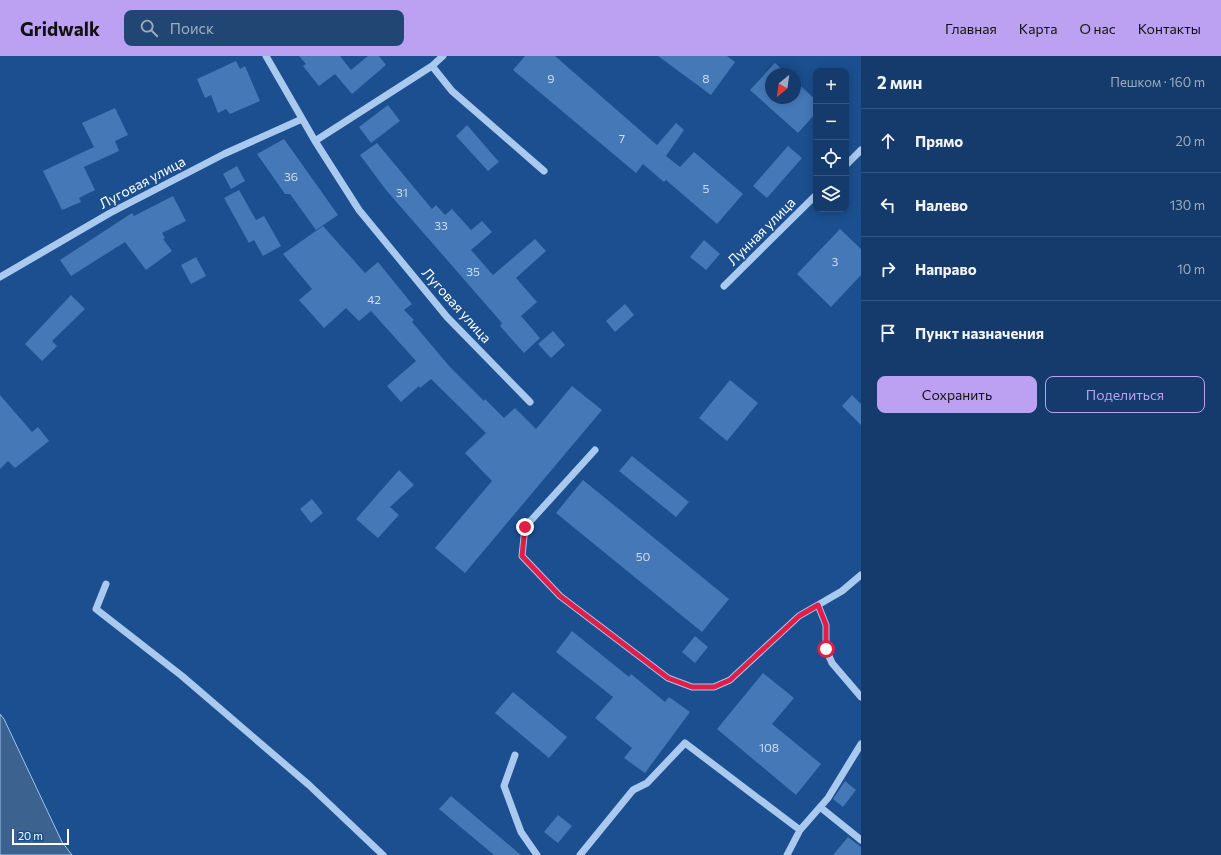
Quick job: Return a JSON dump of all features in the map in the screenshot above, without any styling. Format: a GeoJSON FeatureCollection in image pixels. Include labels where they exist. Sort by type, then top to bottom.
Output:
{"type":"FeatureCollection","features":[{"type":"Feature","properties":{"kind":"street","name":"Луговая улица"},"geometry":{"type":"LineString","coordinates":[[266,56],[315,141],[364,216],[447,317],[530,402]]}},
{"type":"Feature","properties":{"kind":"street"},"geometry":{"type":"LineString","coordinates":[[315,141],[432,66],[443,56]]}},
{"type":"Feature","properties":{"kind":"street"},"geometry":{"type":"LineString","coordinates":[[432,66],[452,91],[544,172]]}},
{"type":"Feature","properties":{"kind":"street","name":"Луговая улица"},"geometry":{"type":"LineString","coordinates":[[0,277],[110,213],[224,154],[302,119]]}},
{"type":"Feature","properties":{"kind":"street"},"geometry":{"type":"LineString","coordinates":[[849,162],[861,150]]}},
{"type":"Feature","properties":{"kind":"street","name":"Лунная улица"},"geometry":{"type":"LineString","coordinates":[[724,286],[813,198]]}},
{"type":"Feature","properties":{"kind":"street"},"geometry":{"type":"LineString","coordinates":[[595,450],[525,527],[522,556],[560,596],[668,678],[692,687],[714,687],[730,680],[799,616],[842,590],[861,575]]}},
{"type":"Feature","properties":{"kind":"street"},"geometry":{"type":"LineString","coordinates":[[106,584],[96,608],[182,676],[309,785],[382,855]]}},
{"type":"Feature","properties":{"kind":"street"},"geometry":{"type":"LineString","coordinates":[[818,605],[826,625],[826,649],[832,663],[861,697]]}},
{"type":"Feature","properties":{"kind":"street"},"geometry":{"type":"LineString","coordinates":[[580,855],[633,790],[647,783],[685,743],[800,830]]}},
{"type":"Feature","properties":{"kind":"street"},"geometry":{"type":"LineString","coordinates":[[787,855],[800,830],[828,798],[861,744]]}},
{"type":"Feature","properties":{"kind":"street"},"geometry":{"type":"LineString","coordinates":[[515,755],[504,786],[521,832],[537,855]]}},
{"type":"Feature","properties":{"kind":"street"},"geometry":{"type":"LineString","coordinates":[[820,807],[861,840]]}},
{"type":"Feature","properties":{"kind":"water"},"geometry":{"type":"Polygon","coordinates":[[[0,714],[4,719],[62,842],[72,855],[0,855],[0,714]]]}},
{"type":"Feature","properties":{"kind":"building"},"geometry":{"type":"Polygon","coordinates":[[[299,56],[340,56],[351,70],[368,56],[379,56],[386,65],[352,94],[335,74],[319,86],[303,66],[306,64],[299,56]]]}},
{"type":"Feature","properties":{"kind":"building"},"geometry":{"type":"Polygon","coordinates":[[[525,56],[555,56],[657,145],[676,123],[684,130],[666,156],[680,167],[694,152],[743,194],[717,224],[666,180],[664,182],[643,164],[636,173],[513,70],[525,56]]]}},
{"type":"Feature","properties":{"kind":"building"},"geometry":{"type":"Polygon","coordinates":[[[658,56],[727,56],[735,62],[711,95],[658,56]]]}},
{"type":"Feature","properties":{"kind":"building"},"geometry":{"type":"Polygon","coordinates":[[[236,61],[240,69],[245,66],[260,101],[230,114],[226,109],[218,113],[211,95],[205,98],[197,79],[236,61]]]}},
{"type":"Feature","properties":{"kind":"building"},"geometry":{"type":"Polygon","coordinates":[[[775,63],[780,68],[770,68],[775,63]]]}},
{"type":"Feature","properties":{"kind":"building"},"geometry":{"type":"Polygon","coordinates":[[[765,74],[765,103],[750,90],[765,74]]]}},
{"type":"Feature","properties":{"kind":"building"},"geometry":{"type":"Polygon","coordinates":[[[801,86],[813,97],[813,116],[798,133],[766,104],[801,104],[801,86]]]}},
{"type":"Feature","properties":{"kind":"building"},"geometry":{"type":"Polygon","coordinates":[[[388,105],[400,121],[371,143],[359,127],[388,105]]]}},
{"type":"Feature","properties":{"kind":"building"},"geometry":{"type":"Polygon","coordinates":[[[115,108],[128,135],[115,141],[119,151],[84,167],[95,190],[79,198],[81,202],[62,210],[43,171],[94,147],[82,123],[115,108]]]}},
{"type":"Feature","properties":{"kind":"building"},"geometry":{"type":"Polygon","coordinates":[[[467,125],[499,162],[488,171],[456,136],[467,125]]]}},
{"type":"Feature","properties":{"kind":"building"},"geometry":{"type":"Polygon","coordinates":[[[284,139],[338,215],[316,230],[290,194],[285,194],[257,154],[284,139]]]}},
{"type":"Feature","properties":{"kind":"building"},"geometry":{"type":"Polygon","coordinates":[[[377,143],[432,209],[436,205],[445,215],[452,209],[471,230],[482,221],[492,232],[471,250],[493,275],[535,239],[546,251],[516,278],[537,302],[521,316],[540,338],[524,353],[500,326],[502,323],[386,190],[360,155],[377,143]]]}},
{"type":"Feature","properties":{"kind":"building"},"geometry":{"type":"Polygon","coordinates":[[[788,146],[802,158],[767,198],[753,186],[788,146]]]}},
{"type":"Feature","properties":{"kind":"building"},"geometry":{"type":"Polygon","coordinates":[[[237,166],[245,181],[231,189],[223,174],[237,166]]]}},
{"type":"Feature","properties":{"kind":"building"},"geometry":{"type":"Polygon","coordinates":[[[239,190],[256,220],[264,216],[281,246],[263,256],[254,240],[249,243],[224,198],[239,190]]]}},
{"type":"Feature","properties":{"kind":"building"},"geometry":{"type":"Polygon","coordinates":[[[173,196],[186,221],[162,233],[165,238],[163,239],[172,251],[146,270],[125,242],[71,276],[60,260],[132,213],[134,216],[173,196]]]}},
{"type":"Feature","properties":{"kind":"building"},"geometry":{"type":"Polygon","coordinates":[[[323,226],[365,273],[378,262],[412,304],[404,310],[414,320],[412,322],[450,367],[484,401],[485,399],[504,418],[515,408],[536,429],[572,386],[602,410],[465,573],[435,548],[492,481],[465,453],[486,433],[431,379],[420,388],[419,386],[401,402],[387,386],[416,361],[371,311],[359,321],[346,308],[324,328],[299,300],[312,289],[283,254],[323,226]]]}},
{"type":"Feature","properties":{"kind":"building"},"geometry":{"type":"Polygon","coordinates":[[[840,229],[861,249],[861,275],[831,307],[797,274],[840,229]]]}},
{"type":"Feature","properties":{"kind":"building"},"geometry":{"type":"Polygon","coordinates":[[[704,240],[720,254],[706,270],[690,257],[704,240]]]}},
{"type":"Feature","properties":{"kind":"building"},"geometry":{"type":"Polygon","coordinates":[[[196,257],[206,276],[191,284],[181,265],[196,257]]]}},
{"type":"Feature","properties":{"kind":"building"},"geometry":{"type":"Polygon","coordinates":[[[71,295],[85,309],[52,341],[57,346],[42,361],[25,344],[71,295]]]}},
{"type":"Feature","properties":{"kind":"building"},"geometry":{"type":"Polygon","coordinates":[[[625,304],[634,315],[615,332],[606,321],[625,304]]]}},
{"type":"Feature","properties":{"kind":"building"},"geometry":{"type":"Polygon","coordinates":[[[553,331],[565,345],[551,358],[538,344],[553,331]]]}},
{"type":"Feature","properties":{"kind":"building"},"geometry":{"type":"Polygon","coordinates":[[[730,380],[758,403],[727,441],[699,418],[730,380]]]}},
{"type":"Feature","properties":{"kind":"building"},"geometry":{"type":"Polygon","coordinates":[[[0,395],[32,432],[38,427],[49,441],[15,468],[8,461],[0,469],[0,395]]]}},
{"type":"Feature","properties":{"kind":"building"},"geometry":{"type":"Polygon","coordinates":[[[852,395],[861,404],[861,425],[842,406],[852,395]]]}},
{"type":"Feature","properties":{"kind":"building"},"geometry":{"type":"Polygon","coordinates":[[[632,456],[689,502],[676,517],[619,471],[632,456]]]}},
{"type":"Feature","properties":{"kind":"building"},"geometry":{"type":"Polygon","coordinates":[[[399,470],[414,485],[390,507],[399,515],[378,538],[356,519],[399,470]]]}},
{"type":"Feature","properties":{"kind":"building"},"geometry":{"type":"Polygon","coordinates":[[[583,480],[729,599],[702,632],[556,513],[583,480]]]}},
{"type":"Feature","properties":{"kind":"building"},"geometry":{"type":"Polygon","coordinates":[[[312,499],[323,513],[311,523],[300,509],[312,499]]]}},
{"type":"Feature","properties":{"kind":"building"},"geometry":{"type":"Polygon","coordinates":[[[572,631],[629,677],[631,674],[665,702],[669,697],[690,712],[645,773],[624,758],[632,748],[595,718],[613,697],[556,652],[572,631]]]}},
{"type":"Feature","properties":{"kind":"building"},"geometry":{"type":"Polygon","coordinates":[[[695,636],[708,647],[695,663],[682,652],[695,636]]]}},
{"type":"Feature","properties":{"kind":"building"},"geometry":{"type":"Polygon","coordinates":[[[763,673],[794,698],[772,724],[821,764],[796,795],[717,729],[763,673]]]}},
{"type":"Feature","properties":{"kind":"building"},"geometry":{"type":"Polygon","coordinates":[[[513,692],[567,737],[549,758],[495,713],[513,692]]]}},
{"type":"Feature","properties":{"kind":"building"},"geometry":{"type":"Polygon","coordinates":[[[845,781],[856,790],[843,807],[833,799],[845,781]]]}},
{"type":"Feature","properties":{"kind":"building"},"geometry":{"type":"Polygon","coordinates":[[[451,796],[521,855],[494,855],[439,809],[451,796]]]}},
{"type":"Feature","properties":{"kind":"building"},"geometry":{"type":"Polygon","coordinates":[[[558,815],[572,826],[558,843],[544,832],[558,815]]]}},
{"type":"Feature","properties":{"kind":"building"},"geometry":{"type":"Polygon","coordinates":[[[848,837],[861,847],[861,855],[833,855],[848,837]]]}},
{"type":"Feature","properties":{"kind":"route"},"geometry":{"type":"LineString","coordinates":[[525,527],[522,556],[560,596],[668,678],[692,687],[714,687],[730,680],[799,616],[818,605],[826,625],[826,649]]}}]}
